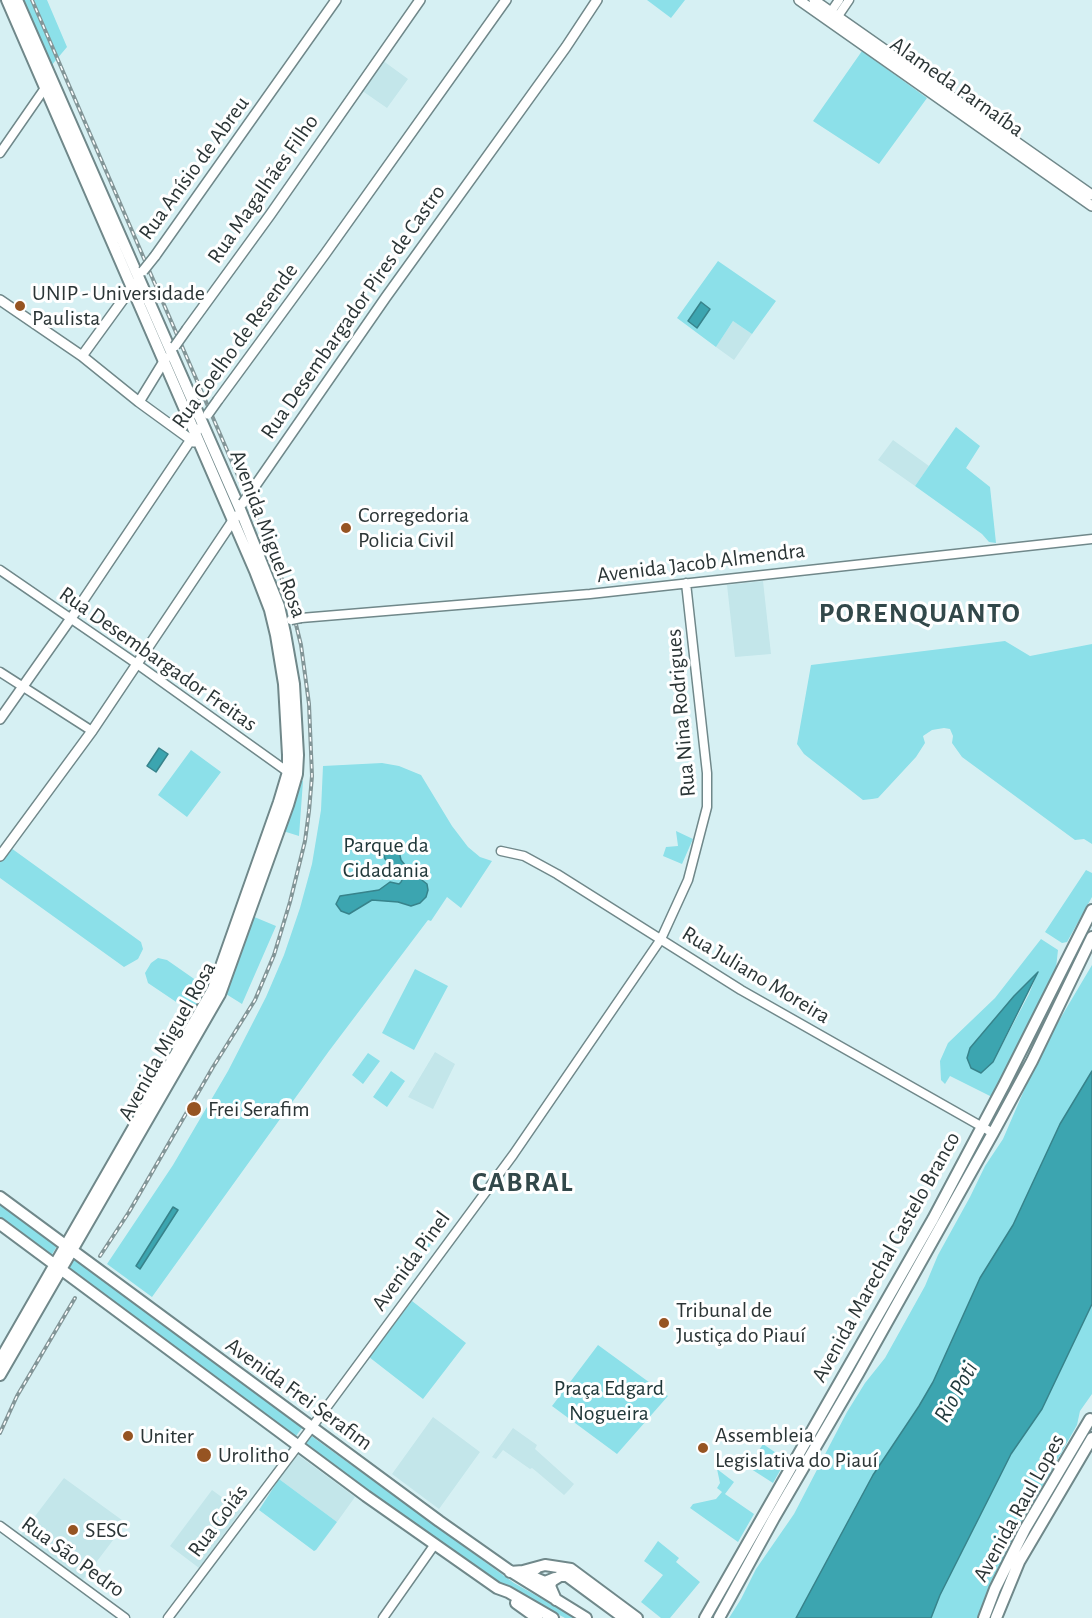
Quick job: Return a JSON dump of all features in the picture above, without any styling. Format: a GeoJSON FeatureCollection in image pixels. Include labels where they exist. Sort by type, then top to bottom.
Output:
{"type":"FeatureCollection","features":[{"type":"Feature","properties":{"kind":"main road","name":"Avenida Miguel Rosa"},"geometry":{"type":"LineString","coordinates":[[7,0],[45,88],[138,279]]}},
{"type":"Feature","properties":{"kind":"main road","name":"Avenida Miguel Rosa"},"geometry":{"type":"LineString","coordinates":[[17,0],[170,353],[199,427],[241,506],[264,567],[282,621],[284,684],[292,773],[220,994],[85,1229],[68,1249]]}},
{"type":"Feature","properties":{"kind":"main road","name":"Rua Anísio de Abreu"},"geometry":{"type":"LineString","coordinates":[[82,356],[336,0]]}},
{"type":"Feature","properties":{"kind":"main road","name":"Rua Magalhães Filho"},"geometry":{"type":"LineString","coordinates":[[139,402],[170,353],[270,215],[420,0]]}},
{"type":"Feature","properties":{"kind":"main road","name":"Rua Coelho de Resende"},"geometry":{"type":"LineString","coordinates":[[0,719],[71,619],[218,400],[506,0]]}},
{"type":"Feature","properties":{"kind":"main road","name":"Rua Desembargador Pires de Castro"},"geometry":{"type":"LineString","coordinates":[[0,856],[92,731],[241,506],[597,0]]}},
{"type":"Feature","properties":{"kind":"main road","name":"Alameda Parnaíba"},"geometry":{"type":"LineString","coordinates":[[799,0],[832,18],[1092,206]]}},
{"type":"Feature","properties":{"kind":"main road","name":"Alameda Parnaíba"},"geometry":{"type":"LineString","coordinates":[[814,0],[832,18]]}},
{"type":"Feature","properties":{"kind":"main road"},"geometry":{"type":"LineString","coordinates":[[832,18],[1092,195]]}},
{"type":"Feature","properties":{"kind":"main road"},"geometry":{"type":"LineString","coordinates":[[0,300],[82,356],[139,402],[199,427]]}},
{"type":"Feature","properties":{"kind":"main road","name":"Avenida Miguel Rosa"},"geometry":{"type":"LineString","coordinates":[[199,427],[204,449],[282,621]]}},
{"type":"Feature","properties":{"kind":"main road","name":"Avenida Miguel Rosa"},"geometry":{"type":"LineString","coordinates":[[0,1375],[213,989],[273,834]]}},
{"type":"Feature","properties":{"kind":"main road","name":"Avenida Marechal Castelo Branco"},"geometry":{"type":"LineString","coordinates":[[921,1250],[1092,910]]}},
{"type":"Feature","properties":{"kind":"main road","name":"Avenida Marechal Castelo Branco"},"geometry":{"type":"LineString","coordinates":[[718,1618],[775,1505],[921,1250],[993,1132],[1032,1061],[1092,937]]}},
{"type":"Feature","properties":{"kind":"main road"},"geometry":{"type":"LineString","coordinates":[[1019,1055],[1032,1061]]}},
{"type":"Feature","properties":{"kind":"main road","name":"Avenida Frei Serafim"},"geometry":{"type":"LineString","coordinates":[[0,1197],[510,1572],[584,1616]]}},
{"type":"Feature","properties":{"kind":"main road","name":"Avenida Frei Serafim"},"geometry":{"type":"LineString","coordinates":[[0,1224],[298,1447],[496,1588],[508,1592],[553,1617]]}},
{"type":"Feature","properties":{"kind":"main road"},"geometry":{"type":"LineString","coordinates":[[85,1229],[83,1247],[93,1267]]}},
{"type":"Feature","properties":{"kind":"main road","name":"Avenida Miguel Rosa"},"geometry":{"type":"LineString","coordinates":[[0,1359],[58,1267]]}},
{"type":"Feature","properties":{"kind":"main road","name":"Avenida Raul Lopes"},"geometry":{"type":"LineString","coordinates":[[984,1618],[995,1589],[1025,1529],[1091,1416]]}},
{"type":"Feature","properties":{"kind":"main road","name":"Avenida Raul Lopes"},"geometry":{"type":"LineString","coordinates":[[996,1618],[1018,1562],[1092,1438]]}},
{"type":"Feature","properties":{"kind":"main road","name":"Avenida Marechal Castelo Branco"},"geometry":{"type":"LineString","coordinates":[[706,1616],[769,1516]]}},
{"type":"Feature","properties":{"kind":"main road"},"geometry":{"type":"LineString","coordinates":[[542,1565],[550,1580],[556,1600]]}},
{"type":"Feature","properties":{"kind":"main road"},"geometry":{"type":"LineString","coordinates":[[510,1572],[523,1571],[542,1565],[564,1566],[637,1618]]}},
{"type":"Feature","properties":{"kind":"main road"},"geometry":{"type":"LineString","coordinates":[[550,1580],[567,1576],[624,1618]]}},
{"type":"Feature","properties":{"kind":"main road"},"geometry":{"type":"LineString","coordinates":[[496,1588],[537,1618]]}},
{"type":"Feature","properties":{"kind":"street"},"geometry":{"type":"LineString","coordinates":[[832,18],[838,0]]}},
{"type":"Feature","properties":{"kind":"street"},"geometry":{"type":"LineString","coordinates":[[832,18],[849,0]]}},
{"type":"Feature","properties":{"kind":"street"},"geometry":{"type":"LineString","coordinates":[[0,153],[45,88]]}},
{"type":"Feature","properties":{"kind":"street","name":"Avenida Jacob Almendra"},"geometry":{"type":"LineString","coordinates":[[282,621],[508,602],[1092,539]]}},
{"type":"Feature","properties":{"kind":"street","name":"Rua Desembargador Freitas"},"geometry":{"type":"LineString","coordinates":[[0,570],[292,773]]}},
{"type":"Feature","properties":{"kind":"street","name":"Rua Nina Rodrigues"},"geometry":{"type":"LineString","coordinates":[[660,939],[688,880],[707,807],[707,773],[686,583]]}},
{"type":"Feature","properties":{"kind":"street"},"geometry":{"type":"LineString","coordinates":[[0,672],[92,731]]}},
{"type":"Feature","properties":{"kind":"street","name":"Rua Juliano Moreira"},"geometry":{"type":"LineString","coordinates":[[501,850],[531,860],[741,990],[993,1132]]}},
{"type":"Feature","properties":{"kind":"street","name":"Avenida Pinel"},"geometry":{"type":"LineString","coordinates":[[298,1447],[513,1155],[660,939]]}},
{"type":"Feature","properties":{"kind":"street","name":"Rua Goiás"},"geometry":{"type":"LineString","coordinates":[[168,1618],[298,1447]]}},
{"type":"Feature","properties":{"kind":"street","name":"Rua São Pedro"},"geometry":{"type":"LineString","coordinates":[[0,1526],[125,1618]]}},
{"type":"Feature","properties":{"kind":"street"},"geometry":{"type":"LineString","coordinates":[[383,1618],[435,1544]]}},
{"type":"Feature","properties":{"kind":"shaded area"},"geometry":{"type":"Polygon","coordinates":[[[382,60],[408,79],[387,108],[361,90],[382,60]]]}},
{"type":"Feature","properties":{"kind":"shaded area"},"geometry":{"type":"Polygon","coordinates":[[[733,321],[752,334],[734,360],[716,347],[733,321]]]}},
{"type":"Feature","properties":{"kind":"shaded area"},"geometry":{"type":"Polygon","coordinates":[[[893,440],[929,466],[915,486],[878,460],[893,440]]]}},
{"type":"Feature","properties":{"kind":"shaded area"},"geometry":{"type":"Polygon","coordinates":[[[763,581],[771,654],[735,657],[727,585],[763,581]]]}},
{"type":"Feature","properties":{"kind":"shaded area"},"geometry":{"type":"Polygon","coordinates":[[[435,1052],[455,1064],[433,1109],[408,1097],[435,1052]]]}},
{"type":"Feature","properties":{"kind":"shaded area"},"geometry":{"type":"Polygon","coordinates":[[[433,1417],[480,1452],[439,1509],[392,1474],[433,1417]]]}},
{"type":"Feature","properties":{"kind":"shaded area"},"geometry":{"type":"Polygon","coordinates":[[[513,1428],[537,1445],[535,1449],[574,1484],[564,1495],[532,1468],[530,1469],[503,1450],[496,1459],[492,1457],[513,1428]]]}},
{"type":"Feature","properties":{"kind":"shaded area"},"geometry":{"type":"Polygon","coordinates":[[[298,1455],[355,1497],[337,1522],[279,1479],[298,1455]]]}},
{"type":"Feature","properties":{"kind":"shaded area","name":"SESC"},"geometry":{"type":"Polygon","coordinates":[[[64,1478],[126,1523],[82,1581],[20,1536],[64,1478]]]}},
{"type":"Feature","properties":{"kind":"shaded area"},"geometry":{"type":"Polygon","coordinates":[[[212,1490],[241,1511],[199,1568],[170,1546],[212,1490]]]}},
{"type":"Feature","properties":{"kind":"green space"},"geometry":{"type":"Polygon","coordinates":[[[22,0],[47,0],[67,47],[51,66],[22,0]]]}},
{"type":"Feature","properties":{"kind":"green space"},"geometry":{"type":"Polygon","coordinates":[[[647,0],[685,0],[671,18],[647,0]]]}},
{"type":"Feature","properties":{"kind":"green space"},"geometry":{"type":"Polygon","coordinates":[[[862,51],[927,98],[879,164],[813,121],[862,51]]]}},
{"type":"Feature","properties":{"kind":"green space"},"geometry":{"type":"Polygon","coordinates":[[[718,261],[776,301],[752,334],[733,321],[716,347],[677,318],[718,261]]]}},
{"type":"Feature","properties":{"kind":"green space"},"geometry":{"type":"Polygon","coordinates":[[[956,427],[980,446],[966,468],[990,487],[996,543],[989,542],[982,534],[915,486],[956,427]]]}},
{"type":"Feature","properties":{"kind":"green space"},"geometry":{"type":"Polygon","coordinates":[[[1005,641],[1030,656],[1092,644],[1092,844],[1084,839],[1075,840],[962,757],[952,743],[953,736],[950,729],[932,730],[923,736],[925,743],[916,757],[878,798],[863,800],[804,754],[797,744],[811,665],[1005,641]]]}},
{"type":"Feature","properties":{"kind":"green space"},"geometry":{"type":"Polygon","coordinates":[[[191,750],[221,772],[187,817],[158,795],[191,750]]]}},
{"type":"Feature","properties":{"kind":"green space","name":"Parque da Cidadania"},"geometry":{"type":"Polygon","coordinates":[[[382,763],[399,766],[421,775],[452,826],[468,847],[480,857],[492,861],[461,908],[447,897],[431,921],[428,920],[329,1051],[152,1297],[107,1264],[173,1165],[228,1071],[266,997],[284,955],[312,864],[321,810],[323,766],[382,763]]]}},
{"type":"Feature","properties":{"kind":"green space"},"geometry":{"type":"Polygon","coordinates":[[[300,780],[303,781],[299,836],[283,831],[300,780]]]}},
{"type":"Feature","properties":{"kind":"green space"},"geometry":{"type":"Polygon","coordinates":[[[676,831],[693,839],[682,864],[663,856],[666,847],[678,846],[676,831]]]}},
{"type":"Feature","properties":{"kind":"green space"},"geometry":{"type":"Polygon","coordinates":[[[11,848],[141,942],[143,949],[138,959],[124,967],[0,878],[0,861],[11,848]]]}},
{"type":"Feature","properties":{"kind":"green space"},"geometry":{"type":"Polygon","coordinates":[[[1086,870],[1092,873],[1092,897],[1067,942],[1062,943],[1045,932],[1086,870]]]}},
{"type":"Feature","properties":{"kind":"green space"},"geometry":{"type":"Polygon","coordinates":[[[252,916],[276,926],[242,1004],[226,994],[252,916]]]}},
{"type":"Feature","properties":{"kind":"green space"},"geometry":{"type":"Polygon","coordinates":[[[1041,939],[1058,950],[1056,968],[992,1097],[950,1076],[945,1084],[941,1080],[940,1061],[948,1043],[995,998],[1041,939]],[[1037,974],[1014,996],[993,1062],[1037,974]]]}},
{"type":"Feature","properties":{"kind":"green space"},"geometry":{"type":"Polygon","coordinates":[[[158,958],[167,960],[210,990],[194,1014],[148,983],[145,973],[151,963],[158,958]]]}},
{"type":"Feature","properties":{"kind":"green space"},"geometry":{"type":"Polygon","coordinates":[[[1092,965],[1092,1071],[1060,1124],[1013,1225],[980,1278],[933,1382],[873,1475],[796,1618],[729,1618],[756,1569],[794,1514],[847,1412],[865,1383],[885,1358],[925,1286],[938,1255],[985,1166],[1003,1139],[1041,1051],[1092,965]]]}},
{"type":"Feature","properties":{"kind":"green space"},"geometry":{"type":"Polygon","coordinates":[[[415,969],[448,986],[414,1050],[382,1033],[415,969]]]}},
{"type":"Feature","properties":{"kind":"green space"},"geometry":{"type":"Polygon","coordinates":[[[368,1053],[380,1061],[363,1084],[352,1075],[368,1053]]]}},
{"type":"Feature","properties":{"kind":"green space"},"geometry":{"type":"Polygon","coordinates":[[[391,1071],[405,1081],[387,1107],[373,1097],[391,1071]]]}},
{"type":"Feature","properties":{"kind":"green space"},"geometry":{"type":"Polygon","coordinates":[[[0,1204],[57,1246],[51,1256],[0,1218],[0,1204]]]}},
{"type":"Feature","properties":{"kind":"green space"},"geometry":{"type":"Polygon","coordinates":[[[433,1225],[441,1231],[427,1250],[419,1244],[433,1225]]]}},
{"type":"Feature","properties":{"kind":"green space"},"geometry":{"type":"Polygon","coordinates":[[[71,1257],[302,1428],[296,1436],[66,1266],[71,1257]]]}},
{"type":"Feature","properties":{"kind":"green space"},"geometry":{"type":"Polygon","coordinates":[[[412,1301],[466,1343],[423,1399],[369,1357],[412,1301]]]}},
{"type":"Feature","properties":{"kind":"green space"},"geometry":{"type":"Polygon","coordinates":[[[1092,1304],[1092,1394],[1080,1411],[1077,1425],[1007,1549],[979,1618],[931,1618],[940,1595],[1011,1454],[1042,1409],[1092,1304]]]}},
{"type":"Feature","properties":{"kind":"green space","name":"Praça Edgard Nogueira"},"geometry":{"type":"Polygon","coordinates":[[[598,1345],[668,1396],[617,1454],[552,1406],[598,1345]]]}},
{"type":"Feature","properties":{"kind":"green space"},"geometry":{"type":"Polygon","coordinates":[[[310,1435],[514,1583],[576,1618],[565,1618],[491,1578],[464,1560],[304,1443],[310,1435]]]}},
{"type":"Feature","properties":{"kind":"green space"},"geometry":{"type":"Polygon","coordinates":[[[763,1444],[782,1457],[785,1462],[773,1483],[748,1467],[763,1444]]]}},
{"type":"Feature","properties":{"kind":"green space"},"geometry":{"type":"Polygon","coordinates":[[[717,1469],[734,1482],[725,1494],[754,1514],[738,1542],[690,1508],[693,1504],[716,1499],[722,1492],[717,1488],[720,1483],[717,1469]]]}},
{"type":"Feature","properties":{"kind":"green space"},"geometry":{"type":"Polygon","coordinates":[[[279,1479],[337,1522],[316,1550],[314,1551],[259,1510],[279,1479]]]}},
{"type":"Feature","properties":{"kind":"green space"},"geometry":{"type":"Polygon","coordinates":[[[658,1541],[679,1558],[676,1562],[700,1582],[670,1618],[661,1618],[641,1602],[663,1575],[644,1561],[658,1541]]]}},
{"type":"Feature","properties":{"kind":"water"},"geometry":{"type":"Polygon","coordinates":[[[701,302],[710,309],[697,328],[688,321],[701,302]]]}},
{"type":"Feature","properties":{"kind":"water"},"geometry":{"type":"Polygon","coordinates":[[[159,748],[168,754],[156,772],[147,766],[159,748]]]}},
{"type":"Feature","properties":{"kind":"water"},"geometry":{"type":"Polygon","coordinates":[[[393,847],[399,851],[401,860],[409,870],[427,884],[426,897],[420,903],[411,906],[398,902],[372,900],[349,914],[341,911],[336,904],[340,896],[379,890],[390,882],[399,884],[401,882],[402,875],[385,859],[383,852],[393,847]]]}},
{"type":"Feature","properties":{"kind":"water"},"geometry":{"type":"Polygon","coordinates":[[[1038,972],[993,1062],[981,1073],[971,1068],[967,1058],[970,1048],[1014,996],[1038,972]]]}},
{"type":"Feature","properties":{"kind":"water","name":"Rio Poti"},"geometry":{"type":"Polygon","coordinates":[[[1092,1071],[1092,1304],[1042,1409],[1011,1454],[940,1595],[931,1618],[796,1618],[873,1475],[933,1382],[980,1278],[1013,1225],[1060,1124],[1092,1071]]]}},
{"type":"Feature","properties":{"kind":"water"},"geometry":{"type":"Polygon","coordinates":[[[173,1207],[178,1210],[140,1269],[136,1266],[173,1207]]]}},
{"type":"Feature","properties":{"kind":"railway"},"geometry":{"type":"LineString","coordinates":[[32,0],[275,561],[291,604],[301,645],[309,704],[312,776],[305,841],[274,955],[255,1000],[213,1067],[129,1212],[100,1256]]}},
{"type":"Feature","properties":{"kind":"railway"},"geometry":{"type":"LineString","coordinates":[[0,1433],[17,1396],[75,1298]]}},
{"type":"Feature","properties":{"kind":"place","name":"UNIP - Universidade Paulista"},"geometry":{"type":"Point","coordinates":[20,306]}},
{"type":"Feature","properties":{"kind":"place","name":"Corregedoria Policia Civil"},"geometry":{"type":"Point","coordinates":[346,528]}},
{"type":"Feature","properties":{"kind":"place","name":"Frei Serafim"},"geometry":{"type":"Point","coordinates":[194,1109]}},
{"type":"Feature","properties":{"kind":"place","name":"Tribunal de Justiça do Piauí"},"geometry":{"type":"Point","coordinates":[664,1323]}},
{"type":"Feature","properties":{"kind":"place","name":"Uniter"},"geometry":{"type":"Point","coordinates":[128,1436]}},
{"type":"Feature","properties":{"kind":"place","name":"Assembleia Legislativa do Piauí"},"geometry":{"type":"Point","coordinates":[703,1448]}},
{"type":"Feature","properties":{"kind":"place","name":"Urolitho"},"geometry":{"type":"Point","coordinates":[204,1455]}},
{"type":"Feature","properties":{"kind":"place","name":"SESC"},"geometry":{"type":"Point","coordinates":[73,1530]}},
{"type":"Feature","properties":{"kind":"district","name":"PORENQUANTO"},"geometry":{"type":"Point","coordinates":[920,614]}},
{"type":"Feature","properties":{"kind":"district","name":"CABRAL"},"geometry":{"type":"Point","coordinates":[523,1183]}}]}
